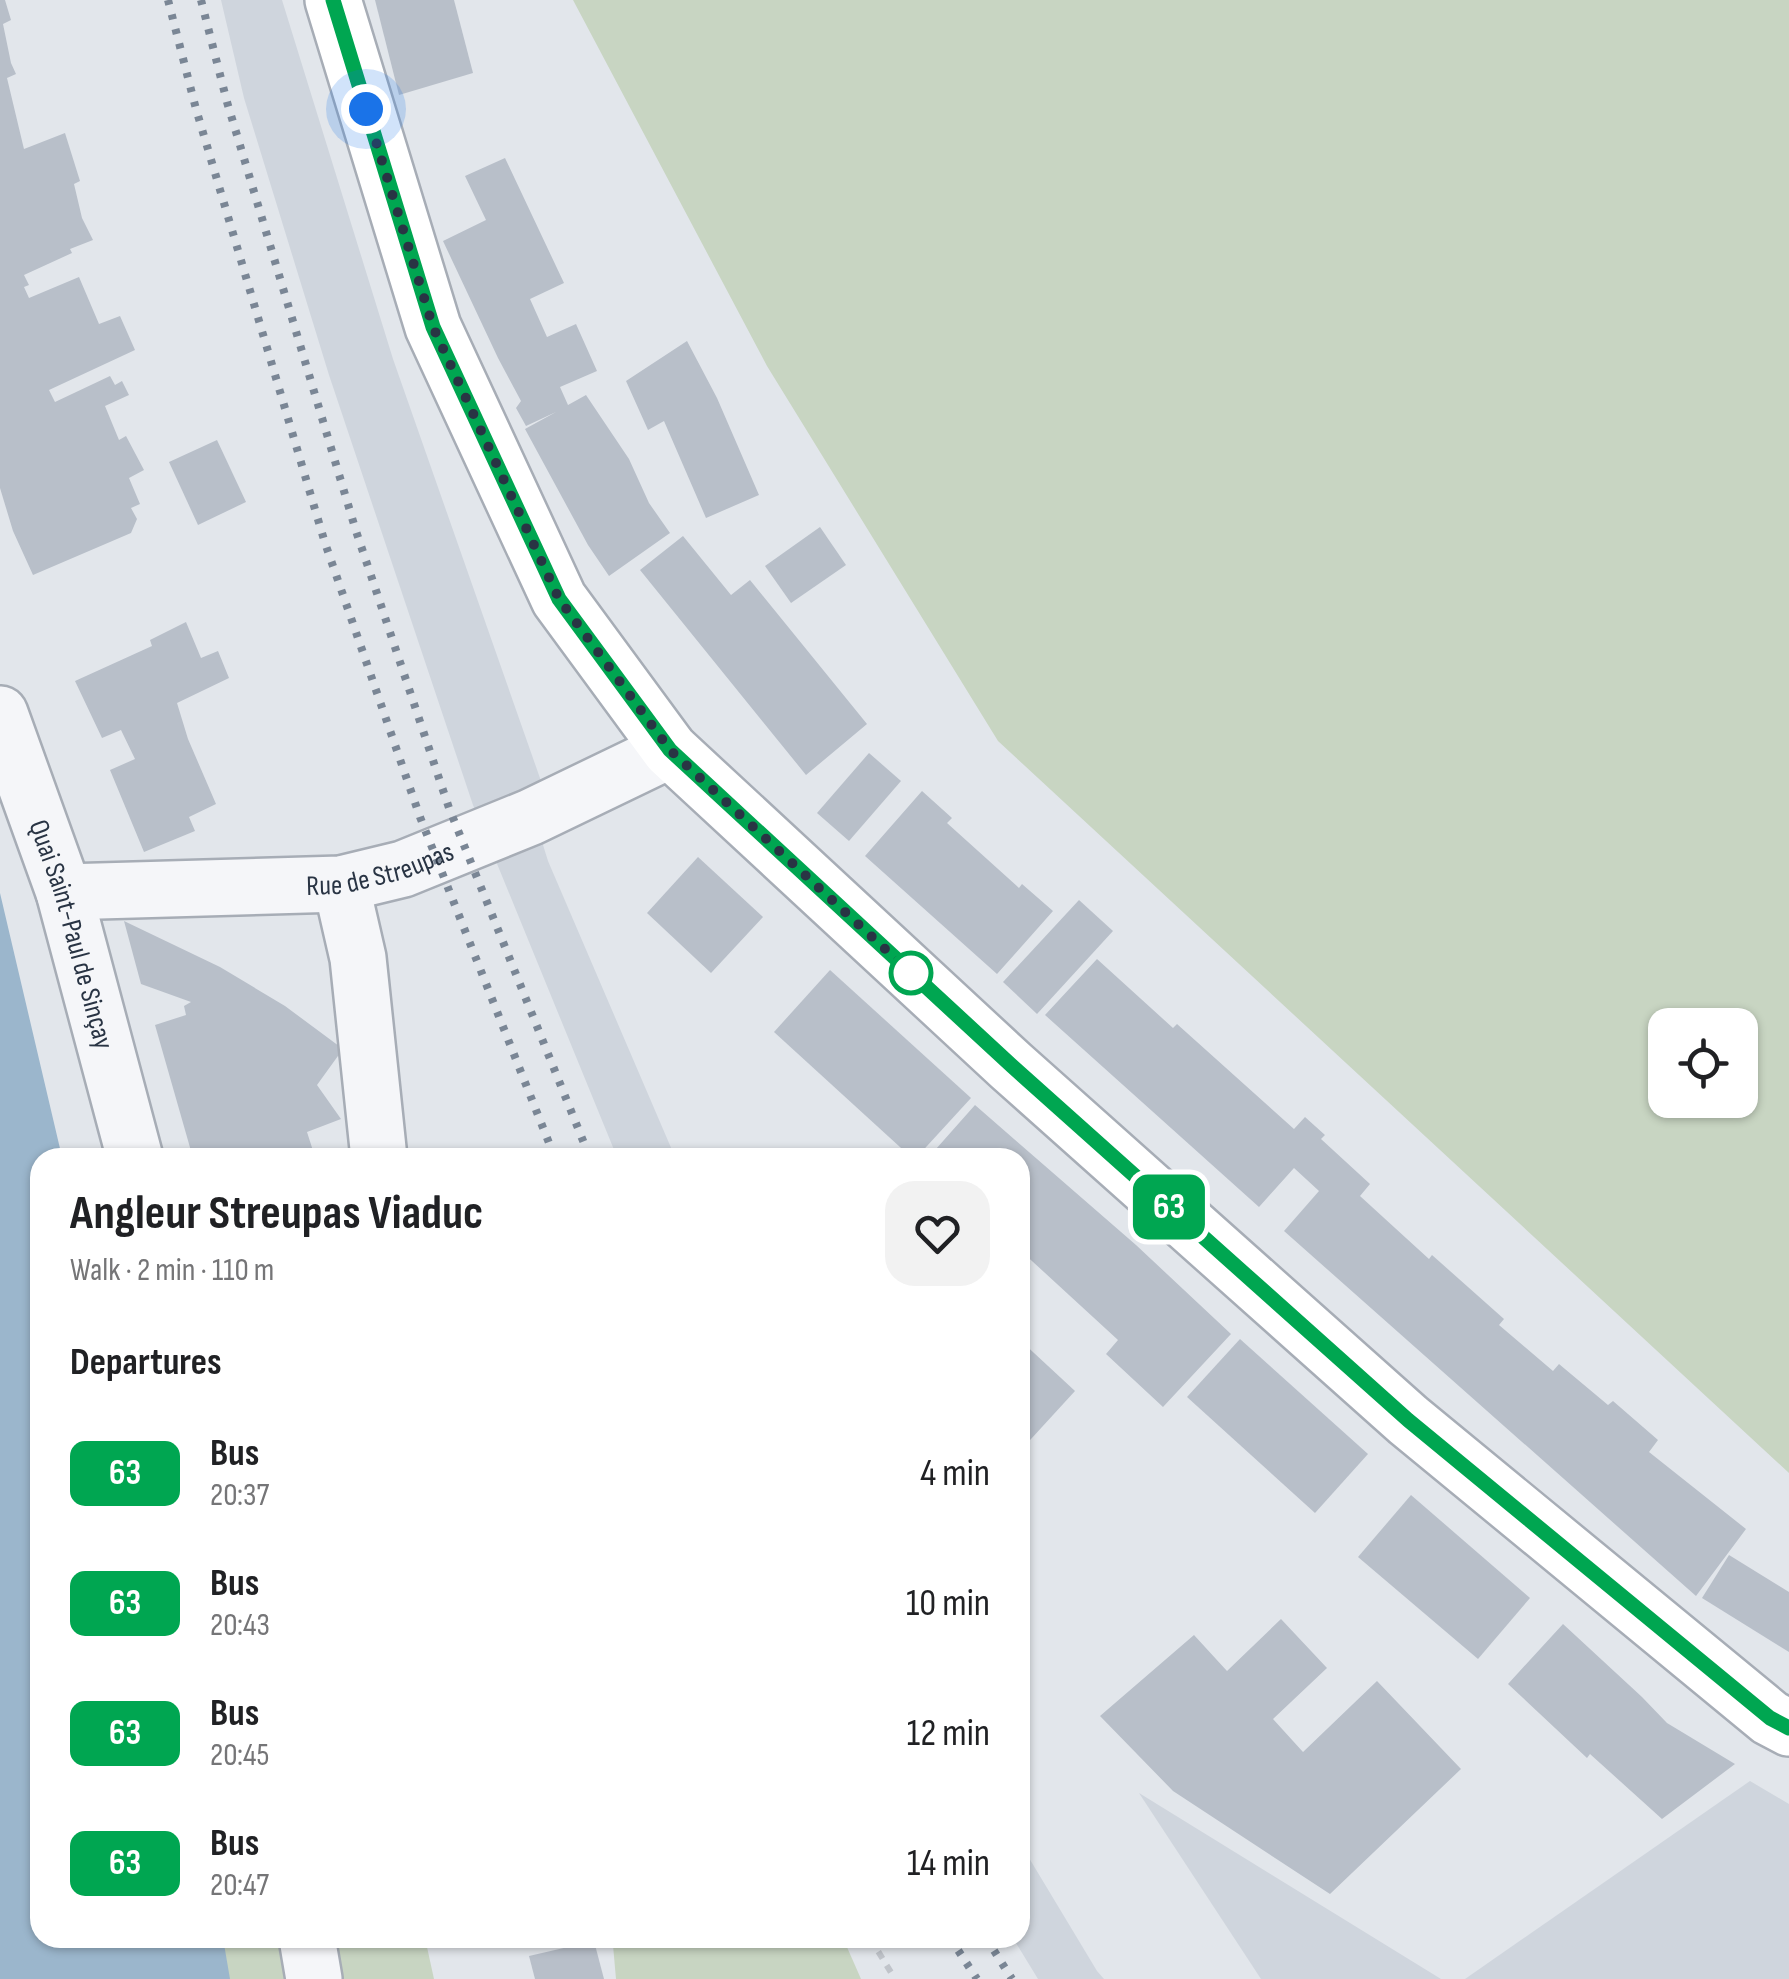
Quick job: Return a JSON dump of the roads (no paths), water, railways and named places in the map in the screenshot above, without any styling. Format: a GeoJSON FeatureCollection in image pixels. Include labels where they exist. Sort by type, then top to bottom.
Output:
{"type":"FeatureCollection","features":[{"type":"Feature","properties":{"kind":"main road"},"geometry":{"type":"LineString","coordinates":[[333,0],[433,327],[559,599],[670,750],[1012,1066],[1408,1420],[1755,1706],[1789,1728]]}},
{"type":"Feature","properties":{"kind":"street","name":"Quai Saint-Paul de Sinçay"},"geometry":{"type":"LineString","coordinates":[[0,714],[64,892],[132,1148]]}},
{"type":"Feature","properties":{"kind":"street","name":"Rue de Streupas"},"geometry":{"type":"LineString","coordinates":[[64,892],[341,884],[404,869],[513,824],[670,750]]}},
{"type":"Feature","properties":{"kind":"street"},"geometry":{"type":"LineString","coordinates":[[341,884],[358,958],[379,1148]]}},
{"type":"Feature","properties":{"kind":"street"},"geometry":{"type":"LineString","coordinates":[[308,1948],[314,1979]]}},
{"type":"Feature","properties":{"kind":"water"},"geometry":{"type":"Polygon","coordinates":[[[0,893],[60,1148],[30,1148],[30,1948],[225,1948],[230,1979],[0,1979],[0,893]]]}},
{"type":"Feature","properties":{"kind":"railway"},"geometry":{"type":"LineString","coordinates":[[168,0],[196,109],[325,543],[420,817],[551,1148]]}},
{"type":"Feature","properties":{"kind":"railway"},"geometry":{"type":"LineString","coordinates":[[201,0],[227,102],[356,531],[449,808],[586,1148]]}},
{"type":"Feature","properties":{"kind":"railway"},"geometry":{"type":"LineString","coordinates":[[957,1948],[977,1979]]}},
{"type":"Feature","properties":{"kind":"railway"},"geometry":{"type":"LineString","coordinates":[[992,1948],[1012,1979]]}}]}
